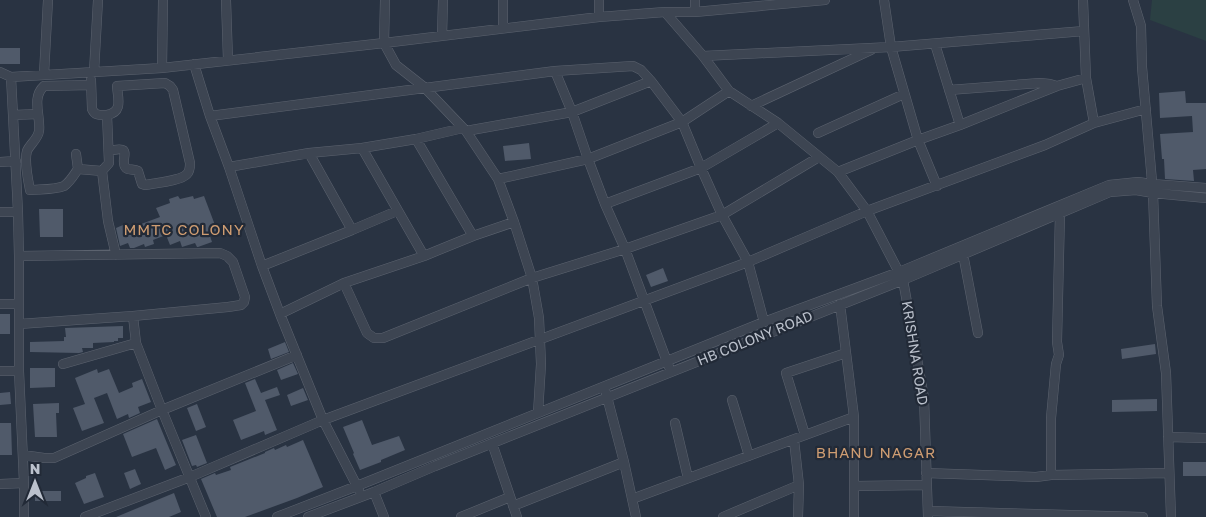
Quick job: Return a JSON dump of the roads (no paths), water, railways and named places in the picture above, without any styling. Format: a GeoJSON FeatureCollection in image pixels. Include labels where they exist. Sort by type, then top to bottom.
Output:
{"type":"FeatureCollection","features":[{"type":"Feature","properties":{"kind":"street"},"geometry":{"type":"LineString","coordinates":[[44,74],[48,0]]}},
{"type":"Feature","properties":{"kind":"street"},"geometry":{"type":"LineString","coordinates":[[98,0],[91,86],[92,109],[98,115],[113,114],[116,111],[118,106],[116,71]]}},
{"type":"Feature","properties":{"kind":"street"},"geometry":{"type":"LineString","coordinates":[[162,68],[163,0]]}},
{"type":"Feature","properties":{"kind":"street"},"geometry":{"type":"LineString","coordinates":[[226,0],[228,60]]}},
{"type":"Feature","properties":{"kind":"street"},"geometry":{"type":"LineString","coordinates":[[385,0],[384,43],[396,65],[424,87],[465,130],[498,179],[514,222],[532,278],[539,318],[541,364],[538,413]]}},
{"type":"Feature","properties":{"kind":"street"},"geometry":{"type":"LineString","coordinates":[[442,36],[443,0]]}},
{"type":"Feature","properties":{"kind":"street"},"geometry":{"type":"LineString","coordinates":[[503,0],[503,28]]}},
{"type":"Feature","properties":{"kind":"street"},"geometry":{"type":"LineString","coordinates":[[599,0],[599,17]]}},
{"type":"Feature","properties":{"kind":"street"},"geometry":{"type":"LineString","coordinates":[[695,0],[695,12]]}},
{"type":"Feature","properties":{"kind":"street"},"geometry":{"type":"LineString","coordinates":[[0,72],[11,77],[162,68],[599,17],[665,12],[695,12],[825,0]]}},
{"type":"Feature","properties":{"kind":"street"},"geometry":{"type":"LineString","coordinates":[[884,0],[891,47],[904,94],[918,140],[937,186]]}},
{"type":"Feature","properties":{"kind":"street"},"geometry":{"type":"LineString","coordinates":[[1082,0],[1086,78],[1094,123]]}},
{"type":"Feature","properties":{"kind":"street"},"geometry":{"type":"LineString","coordinates":[[1133,0],[1141,26],[1158,306],[1166,373],[1171,517]]}},
{"type":"Feature","properties":{"kind":"street","name":"KRISHNA ROAD"},"geometry":{"type":"LineString","coordinates":[[665,12],[703,56],[729,91],[778,123],[838,172],[867,212],[901,276],[924,398],[928,514]]}},
{"type":"Feature","properties":{"kind":"street"},"geometry":{"type":"LineString","coordinates":[[703,56],[891,47],[1084,31]]}},
{"type":"Feature","properties":{"kind":"street"},"geometry":{"type":"LineString","coordinates":[[935,44],[960,125]]}},
{"type":"Feature","properties":{"kind":"street"},"geometry":{"type":"LineString","coordinates":[[751,106],[875,48]]}},
{"type":"Feature","properties":{"kind":"street"},"geometry":{"type":"LineString","coordinates":[[194,64],[210,116],[280,314],[324,420],[363,496]]}},
{"type":"Feature","properties":{"kind":"street"},"geometry":{"type":"LineString","coordinates":[[210,116],[555,71],[633,66],[641,70],[651,81],[682,122],[722,215],[748,262],[764,322]]}},
{"type":"Feature","properties":{"kind":"street"},"geometry":{"type":"LineString","coordinates":[[555,71],[671,372]]}},
{"type":"Feature","properties":{"kind":"street"},"geometry":{"type":"LineString","coordinates":[[11,77],[18,191],[19,371],[24,517]]}},
{"type":"Feature","properties":{"kind":"street"},"geometry":{"type":"LineString","coordinates":[[838,172],[1057,86],[1086,78]]}},
{"type":"Feature","properties":{"kind":"street"},"geometry":{"type":"LineString","coordinates":[[229,167],[309,153],[362,148],[572,112],[651,81]]}},
{"type":"Feature","properties":{"kind":"street"},"geometry":{"type":"LineString","coordinates":[[108,151],[120,148],[123,150],[125,153],[125,168],[138,170],[142,184],[182,178],[190,169],[173,90],[170,86],[165,83],[117,86]]}},
{"type":"Feature","properties":{"kind":"street"},"geometry":{"type":"LineString","coordinates":[[949,90],[1040,83],[1057,86]]}},
{"type":"Feature","properties":{"kind":"street"},"geometry":{"type":"LineString","coordinates":[[30,190],[26,153],[39,131],[37,96],[39,91],[44,86],[91,86]]}},
{"type":"Feature","properties":{"kind":"street"},"geometry":{"type":"LineString","coordinates":[[498,179],[588,159],[682,122],[729,91]]}},
{"type":"Feature","properties":{"kind":"street"},"geometry":{"type":"LineString","coordinates":[[818,133],[904,94]]}},
{"type":"Feature","properties":{"kind":"street"},"geometry":{"type":"LineString","coordinates":[[85,517],[190,477],[324,420],[748,262],[867,212],[1045,145],[1094,123],[1146,109]]}},
{"type":"Feature","properties":{"kind":"street"},"geometry":{"type":"LineString","coordinates":[[13,115],[38,114]]}},
{"type":"Feature","properties":{"kind":"street"},"geometry":{"type":"LineString","coordinates":[[78,169],[102,170],[109,163],[107,114]]}},
{"type":"Feature","properties":{"kind":"street"},"geometry":{"type":"LineString","coordinates":[[605,204],[701,168],[778,123]]}},
{"type":"Feature","properties":{"kind":"street"},"geometry":{"type":"LineString","coordinates":[[416,139],[473,236]]}},
{"type":"Feature","properties":{"kind":"street"},"geometry":{"type":"LineString","coordinates":[[362,148],[424,256]]}},
{"type":"Feature","properties":{"kind":"street"},"geometry":{"type":"LineString","coordinates":[[309,153],[352,230]]}},
{"type":"Feature","properties":{"kind":"street"},"geometry":{"type":"LineString","coordinates":[[18,191],[58,188],[64,185],[78,169],[76,154]]}},
{"type":"Feature","properties":{"kind":"street"},"geometry":{"type":"LineString","coordinates":[[344,283],[367,333],[374,338],[383,338],[532,278],[625,249],[722,215],[819,157]]}},
{"type":"Feature","properties":{"kind":"street"},"geometry":{"type":"LineString","coordinates":[[0,162],[16,161]]}},
{"type":"Feature","properties":{"kind":"street"},"geometry":{"type":"LineString","coordinates":[[102,170],[108,221],[116,255]]}},
{"type":"Feature","properties":{"kind":"street"},"geometry":{"type":"LineString","coordinates":[[277,517],[764,322],[901,276],[1109,185],[1138,182],[1152,188],[1206,188]]}},
{"type":"Feature","properties":{"kind":"street","name":"HB COLONY ROAD"},"geometry":{"type":"LineString","coordinates":[[308,517],[840,304],[901,276],[963,254],[1110,192],[1152,188],[1206,198]]}},
{"type":"Feature","properties":{"kind":"street"},"geometry":{"type":"LineString","coordinates":[[262,266],[397,211]]}},
{"type":"Feature","properties":{"kind":"street"},"geometry":{"type":"LineString","coordinates":[[0,212],[18,212]]}},
{"type":"Feature","properties":{"kind":"street"},"geometry":{"type":"LineString","coordinates":[[1051,475],[1051,418],[1056,364],[1059,355],[1057,342],[1060,214]]}},
{"type":"Feature","properties":{"kind":"street"},"geometry":{"type":"LineString","coordinates":[[280,314],[344,283],[424,256],[514,222]]}},
{"type":"Feature","properties":{"kind":"street"},"geometry":{"type":"LineString","coordinates":[[19,256],[220,254],[227,256],[233,262],[245,297],[241,305],[134,316],[19,324]]}},
{"type":"Feature","properties":{"kind":"street"},"geometry":{"type":"LineString","coordinates":[[963,254],[978,333]]}},
{"type":"Feature","properties":{"kind":"street"},"geometry":{"type":"LineString","coordinates":[[0,304],[19,304]]}},
{"type":"Feature","properties":{"kind":"street"},"geometry":{"type":"LineString","coordinates":[[840,304],[854,417],[854,517]]}},
{"type":"Feature","properties":{"kind":"street"},"geometry":{"type":"LineString","coordinates":[[134,316],[136,343],[206,517]]}},
{"type":"Feature","properties":{"kind":"street"},"geometry":{"type":"LineString","coordinates":[[64,364],[136,343]]}},
{"type":"Feature","properties":{"kind":"street"},"geometry":{"type":"LineString","coordinates":[[805,435],[786,373],[846,353]]}},
{"type":"Feature","properties":{"kind":"street"},"geometry":{"type":"LineString","coordinates":[[23,455],[54,458],[162,410],[297,355]]}},
{"type":"Feature","properties":{"kind":"street"},"geometry":{"type":"LineString","coordinates":[[0,371],[19,371]]}},
{"type":"Feature","properties":{"kind":"street"},"geometry":{"type":"LineString","coordinates":[[604,387],[636,517]]}},
{"type":"Feature","properties":{"kind":"street"},"geometry":{"type":"LineString","coordinates":[[732,400],[749,456]]}},
{"type":"Feature","properties":{"kind":"street"},"geometry":{"type":"LineString","coordinates":[[632,499],[854,417]]}},
{"type":"Feature","properties":{"kind":"street"},"geometry":{"type":"LineString","coordinates":[[675,423],[688,478]]}},
{"type":"Feature","properties":{"kind":"street"},"geometry":{"type":"LineString","coordinates":[[1168,437],[1206,438]]}},
{"type":"Feature","properties":{"kind":"street"},"geometry":{"type":"LineString","coordinates":[[794,440],[799,485],[798,517]]}},
{"type":"Feature","properties":{"kind":"street"},"geometry":{"type":"LineString","coordinates":[[492,443],[517,517]]}},
{"type":"Feature","properties":{"kind":"street"},"geometry":{"type":"LineString","coordinates":[[461,517],[512,502],[624,462]]}},
{"type":"Feature","properties":{"kind":"street"},"geometry":{"type":"LineString","coordinates":[[926,473],[1036,477],[1051,475],[1169,473]]}},
{"type":"Feature","properties":{"kind":"street"},"geometry":{"type":"LineString","coordinates":[[0,484],[24,483]]}},
{"type":"Feature","properties":{"kind":"street"},"geometry":{"type":"LineString","coordinates":[[723,517],[799,485]]}},
{"type":"Feature","properties":{"kind":"street"},"geometry":{"type":"LineString","coordinates":[[854,486],[926,485]]}},
{"type":"Feature","properties":{"kind":"street"},"geometry":{"type":"LineString","coordinates":[[374,492],[384,517]]}},
{"type":"Feature","properties":{"kind":"street"},"geometry":{"type":"LineString","coordinates":[[928,514],[1143,517]]}},
{"type":"Feature","properties":{"kind":"district","name":"MMTC COLONY"},"geometry":{"type":"Point","coordinates":[184,230]}},
{"type":"Feature","properties":{"kind":"district","name":"BHANU NAGAR"},"geometry":{"type":"Point","coordinates":[876,453]}}]}
